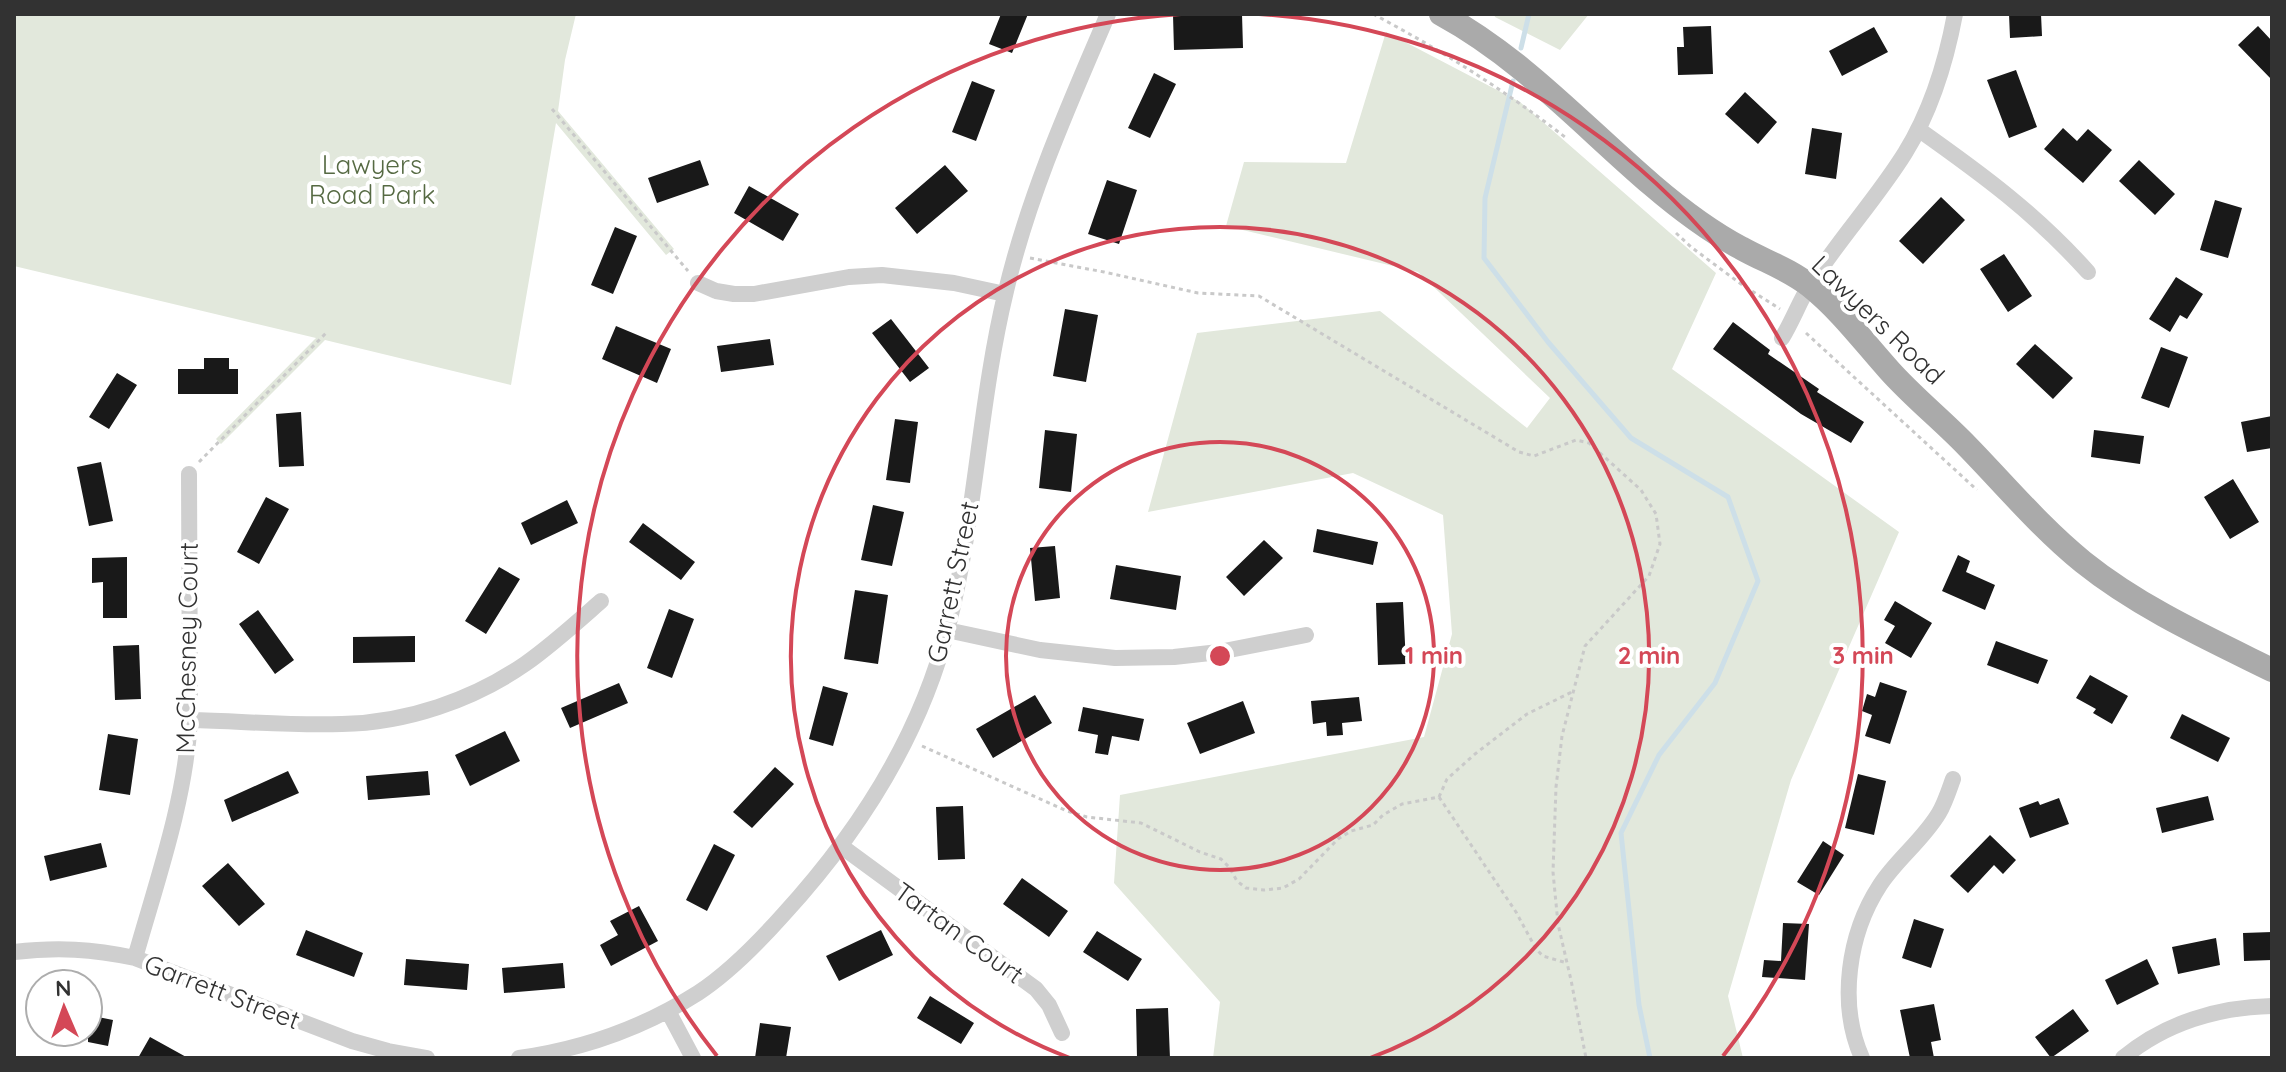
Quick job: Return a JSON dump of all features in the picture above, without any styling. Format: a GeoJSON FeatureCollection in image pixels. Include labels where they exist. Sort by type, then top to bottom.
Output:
{"type":"FeatureCollection","features":[{"type":"Feature","properties":{"kind":"main road","name":"Lawyers Road"},"geometry":{"type":"LineString","coordinates":[[1441,14],[1499,50],[1545,87],[1628,164],[1700,223],[1809,286],[1861,335],[1889,370],[2084,563],[2165,615],[2272,670]]}},
{"type":"Feature","properties":{"kind":"street","name":"Garrett Street"},"geometry":{"type":"LineString","coordinates":[[519,1058],[589,1044],[630,1029],[668,1011],[723,974],[767,933],[805,891],[875,797],[919,712],[947,630],[959,579],[1005,294],[1015,255],[1039,177],[1108,14]]}},
{"type":"Feature","properties":{"kind":"street"},"geometry":{"type":"LineString","coordinates":[[1782,338],[1809,286],[1899,163],[1918,129],[1939,79],[1955,14]]}},
{"type":"Feature","properties":{"kind":"street"},"geometry":{"type":"LineString","coordinates":[[1918,129],[1992,181],[2031,213],[2088,272]]}},
{"type":"Feature","properties":{"kind":"street"},"geometry":{"type":"LineString","coordinates":[[698,283],[716,291],[754,294],[849,277],[882,275],[954,283],[1005,294]]}},
{"type":"Feature","properties":{"kind":"street","name":"McChesney Court"},"geometry":{"type":"LineString","coordinates":[[135,958],[179,804],[188,756],[189,474]]}},
{"type":"Feature","properties":{"kind":"street"},"geometry":{"type":"LineString","coordinates":[[190,720],[343,724],[381,721],[418,713],[455,701],[524,665],[601,601]]}},
{"type":"Feature","properties":{"kind":"street"},"geometry":{"type":"LineString","coordinates":[[947,630],[1040,650],[1115,658],[1219,652],[1306,635]]}},
{"type":"Feature","properties":{"kind":"street"},"geometry":{"type":"LineString","coordinates":[[1862,1058],[1851,1021],[1849,996],[1850,968],[1856,939],[1866,910],[1881,884],[1941,811],[1953,779]]}},
{"type":"Feature","properties":{"kind":"street","name":"Tartan Court"},"geometry":{"type":"LineString","coordinates":[[841,846],[1036,989],[1049,1005],[1062,1033]]}},
{"type":"Feature","properties":{"kind":"street","name":"Garrett Street"},"geometry":{"type":"LineString","coordinates":[[14,952],[60,948],[99,950],[135,958],[352,1041],[427,1058]]}},
{"type":"Feature","properties":{"kind":"street"},"geometry":{"type":"LineString","coordinates":[[2123,1058],[2157,1034],[2186,1021],[2214,1012],[2272,1006]]}},
{"type":"Feature","properties":{"kind":"street"},"geometry":{"type":"LineString","coordinates":[[668,1011],[693,1058]]}},
{"type":"Feature","properties":{"kind":"path"},"geometry":{"type":"LineString","coordinates":[[1373,14],[1437,48],[1567,138]]}},
{"type":"Feature","properties":{"kind":"path"},"geometry":{"type":"LineString","coordinates":[[552,109],[698,283]]}},
{"type":"Feature","properties":{"kind":"path"},"geometry":{"type":"LineString","coordinates":[[1671,228],[1741,284],[1773,303],[1978,491]]}},
{"type":"Feature","properties":{"kind":"path"},"geometry":{"type":"LineString","coordinates":[[1015,255],[1198,293],[1259,296],[1519,452],[1534,456],[1576,440],[1589,443],[1641,490],[1656,514],[1660,544],[1649,576],[1585,646],[1562,736],[1556,787],[1553,872],[1558,924],[1586,1058]]}},
{"type":"Feature","properties":{"kind":"path"},"geometry":{"type":"LineString","coordinates":[[189,474],[327,332]]}},
{"type":"Feature","properties":{"kind":"path"},"geometry":{"type":"LineString","coordinates":[[1439,797],[1447,779],[1475,754],[1527,714],[1572,692]]}},
{"type":"Feature","properties":{"kind":"path"},"geometry":{"type":"LineString","coordinates":[[906,738],[1067,811],[1087,817],[1141,823],[1221,859],[1246,888],[1264,890],[1283,888],[1299,879],[1338,839],[1351,831],[1373,825],[1402,804],[1439,797]]}},
{"type":"Feature","properties":{"kind":"path"},"geometry":{"type":"LineString","coordinates":[[1439,797],[1516,912],[1536,949],[1543,956],[1567,963]]}},
{"type":"Feature","properties":{"kind":"green space","name":"Lawyers Road Park"},"geometry":{"type":"Polygon","coordinates":[[[14,14],[576,14],[565,60],[558,111],[674,249],[666,255],[556,123],[511,385],[325,340],[221,444],[216,439],[316,338],[14,266],[14,14]]]}},
{"type":"Feature","properties":{"kind":"green space"},"geometry":{"type":"Polygon","coordinates":[[[1494,14],[1589,14],[1560,50],[1494,14]]]}},
{"type":"Feature","properties":{"kind":"green space"},"geometry":{"type":"Polygon","coordinates":[[[1386,32],[1520,102],[1716,273],[1672,369],[1899,532],[1791,780],[1728,996],[1743,1058],[1213,1058],[1220,1002],[1114,883],[1120,795],[1424,737],[1452,634],[1443,515],[1353,473],[1148,512],[1197,333],[1380,311],[1527,428],[1550,398],[1418,272],[1226,226],[1244,162],[1346,163],[1386,32]]]}},
{"type":"Feature","properties":{"kind":"building"},"geometry":{"type":"Polygon","coordinates":[[[1001,14],[1028,14],[1012,53],[989,44],[1001,14]]]}},
{"type":"Feature","properties":{"kind":"building"},"geometry":{"type":"Polygon","coordinates":[[[1242,14],[1243,48],[1174,50],[1173,15],[1242,14]]]}},
{"type":"Feature","properties":{"kind":"building"},"geometry":{"type":"Polygon","coordinates":[[[2009,14],[2041,14],[2042,36],[2010,38],[2009,14]]]}},
{"type":"Feature","properties":{"kind":"building"},"geometry":{"type":"Polygon","coordinates":[[[1711,26],[1713,74],[1678,75],[1677,47],[1684,47],[1683,27],[1711,26]]]}},
{"type":"Feature","properties":{"kind":"building"},"geometry":{"type":"Polygon","coordinates":[[[2258,26],[2272,41],[2272,80],[2238,45],[2258,26]]]}},
{"type":"Feature","properties":{"kind":"building"},"geometry":{"type":"Polygon","coordinates":[[[1874,27],[1888,52],[1842,76],[1829,51],[1874,27]]]}},
{"type":"Feature","properties":{"kind":"building"},"geometry":{"type":"Polygon","coordinates":[[[2016,70],[2037,127],[2009,138],[1987,80],[2016,70]]]}},
{"type":"Feature","properties":{"kind":"building"},"geometry":{"type":"Polygon","coordinates":[[[1154,73],[1176,84],[1150,138],[1128,128],[1154,73]]]}},
{"type":"Feature","properties":{"kind":"building"},"geometry":{"type":"Polygon","coordinates":[[[972,81],[995,90],[976,141],[952,132],[972,81]]]}},
{"type":"Feature","properties":{"kind":"building"},"geometry":{"type":"Polygon","coordinates":[[[1745,92],[1777,122],[1758,144],[1725,114],[1745,92]]]}},
{"type":"Feature","properties":{"kind":"building"},"geometry":{"type":"Polygon","coordinates":[[[1812,128],[1842,133],[1836,179],[1805,174],[1812,128]]]}},
{"type":"Feature","properties":{"kind":"building"},"geometry":{"type":"Polygon","coordinates":[[[2063,128],[2077,141],[2088,129],[2112,150],[2083,183],[2044,149],[2063,128]]]}},
{"type":"Feature","properties":{"kind":"building"},"geometry":{"type":"Polygon","coordinates":[[[700,160],[709,185],[657,203],[648,178],[700,160]]]}},
{"type":"Feature","properties":{"kind":"building"},"geometry":{"type":"Polygon","coordinates":[[[2139,160],[2175,194],[2155,215],[2119,181],[2139,160]]]}},
{"type":"Feature","properties":{"kind":"building"},"geometry":{"type":"Polygon","coordinates":[[[945,165],[968,191],[917,234],[895,208],[945,165]]]}},
{"type":"Feature","properties":{"kind":"building"},"geometry":{"type":"Polygon","coordinates":[[[1107,180],[1137,190],[1119,244],[1088,234],[1107,180]]]}},
{"type":"Feature","properties":{"kind":"building"},"geometry":{"type":"Polygon","coordinates":[[[749,186],[799,214],[783,241],[734,213],[749,186]]]}},
{"type":"Feature","properties":{"kind":"building"},"geometry":{"type":"Polygon","coordinates":[[[1941,197],[1965,220],[1923,264],[1899,241],[1941,197]]]}},
{"type":"Feature","properties":{"kind":"building"},"geometry":{"type":"Polygon","coordinates":[[[2215,200],[2242,208],[2228,258],[2200,250],[2215,200]]]}},
{"type":"Feature","properties":{"kind":"building"},"geometry":{"type":"Polygon","coordinates":[[[615,227],[637,236],[613,294],[591,285],[615,227]]]}},
{"type":"Feature","properties":{"kind":"building"},"geometry":{"type":"Polygon","coordinates":[[[2004,254],[2032,296],[2008,312],[1980,269],[2004,254]]]}},
{"type":"Feature","properties":{"kind":"building"},"geometry":{"type":"Polygon","coordinates":[[[2176,277],[2203,294],[2187,319],[2180,315],[2170,332],[2149,319],[2176,277]]]}},
{"type":"Feature","properties":{"kind":"building"},"geometry":{"type":"Polygon","coordinates":[[[1065,309],[1098,315],[1086,382],[1053,376],[1065,309]]]}},
{"type":"Feature","properties":{"kind":"building"},"geometry":{"type":"Polygon","coordinates":[[[891,319],[929,368],[910,382],[872,333],[891,319]]]}},
{"type":"Feature","properties":{"kind":"building"},"geometry":{"type":"Polygon","coordinates":[[[1733,322],[1770,350],[1768,354],[1819,389],[1817,392],[1864,422],[1851,443],[1801,414],[1713,349],[1733,322]]]}},
{"type":"Feature","properties":{"kind":"building"},"geometry":{"type":"Polygon","coordinates":[[[616,326],[671,349],[657,383],[602,359],[616,326]]]}},
{"type":"Feature","properties":{"kind":"building"},"geometry":{"type":"Polygon","coordinates":[[[770,339],[774,365],[721,372],[717,346],[770,339]]]}},
{"type":"Feature","properties":{"kind":"building"},"geometry":{"type":"Polygon","coordinates":[[[2035,344],[2073,378],[2053,399],[2016,364],[2035,344]]]}},
{"type":"Feature","properties":{"kind":"building"},"geometry":{"type":"Polygon","coordinates":[[[2161,347],[2188,357],[2169,408],[2141,398],[2161,347]]]}},
{"type":"Feature","properties":{"kind":"building"},"geometry":{"type":"Polygon","coordinates":[[[204,358],[229,358],[229,369],[238,369],[238,394],[178,394],[178,369],[204,369],[204,358]]]}},
{"type":"Feature","properties":{"kind":"building"},"geometry":{"type":"Polygon","coordinates":[[[117,373],[137,385],[109,429],[89,417],[117,373]]]}},
{"type":"Feature","properties":{"kind":"building"},"geometry":{"type":"Polygon","coordinates":[[[301,412],[304,466],[279,467],[276,414],[301,412]]]}},
{"type":"Feature","properties":{"kind":"building"},"geometry":{"type":"Polygon","coordinates":[[[2272,416],[2272,448],[2247,452],[2241,422],[2272,416]]]}},
{"type":"Feature","properties":{"kind":"building"},"geometry":{"type":"Polygon","coordinates":[[[895,419],[918,422],[910,483],[886,480],[895,419]]]}},
{"type":"Feature","properties":{"kind":"building"},"geometry":{"type":"Polygon","coordinates":[[[1045,430],[1077,434],[1071,492],[1039,488],[1045,430]]]}},
{"type":"Feature","properties":{"kind":"building"},"geometry":{"type":"Polygon","coordinates":[[[2094,430],[2144,436],[2140,464],[2091,457],[2094,430]]]}},
{"type":"Feature","properties":{"kind":"building"},"geometry":{"type":"Polygon","coordinates":[[[101,462],[113,521],[89,526],[77,467],[101,462]]]}},
{"type":"Feature","properties":{"kind":"building"},"geometry":{"type":"Polygon","coordinates":[[[2233,479],[2259,522],[2230,539],[2204,497],[2233,479]]]}},
{"type":"Feature","properties":{"kind":"building"},"geometry":{"type":"Polygon","coordinates":[[[266,497],[289,509],[259,564],[237,552],[266,497]]]}},
{"type":"Feature","properties":{"kind":"building"},"geometry":{"type":"Polygon","coordinates":[[[567,500],[578,523],[531,545],[521,523],[567,500]]]}},
{"type":"Feature","properties":{"kind":"building"},"geometry":{"type":"Polygon","coordinates":[[[873,505],[904,512],[892,566],[861,560],[873,505]]]}},
{"type":"Feature","properties":{"kind":"building"},"geometry":{"type":"Polygon","coordinates":[[[643,523],[695,562],[681,580],[629,542],[643,523]]]}},
{"type":"Feature","properties":{"kind":"building"},"geometry":{"type":"Polygon","coordinates":[[[1317,529],[1378,542],[1373,565],[1313,552],[1317,529]]]}},
{"type":"Feature","properties":{"kind":"building"},"geometry":{"type":"Polygon","coordinates":[[[1264,540],[1283,558],[1244,596],[1226,577],[1264,540]]]}},
{"type":"Feature","properties":{"kind":"building"},"geometry":{"type":"Polygon","coordinates":[[[1055,546],[1060,598],[1035,601],[1030,548],[1055,546]]]}},
{"type":"Feature","properties":{"kind":"building"},"geometry":{"type":"Polygon","coordinates":[[[1958,555],[1970,561],[1966,572],[1995,585],[1985,610],[1942,591],[1958,555]]]}},
{"type":"Feature","properties":{"kind":"building"},"geometry":{"type":"Polygon","coordinates":[[[127,557],[127,618],[103,618],[103,582],[92,583],[92,558],[127,557]]]}},
{"type":"Feature","properties":{"kind":"building"},"geometry":{"type":"Polygon","coordinates":[[[1116,565],[1181,576],[1176,610],[1110,599],[1116,565]]]}},
{"type":"Feature","properties":{"kind":"building"},"geometry":{"type":"Polygon","coordinates":[[[499,567],[520,579],[486,634],[465,621],[499,567]]]}},
{"type":"Feature","properties":{"kind":"building"},"geometry":{"type":"Polygon","coordinates":[[[855,590],[888,595],[878,664],[844,659],[855,590]]]}},
{"type":"Feature","properties":{"kind":"building"},"geometry":{"type":"Polygon","coordinates":[[[1895,601],[1932,623],[1911,658],[1885,643],[1895,626],[1884,620],[1895,601]]]}},
{"type":"Feature","properties":{"kind":"building"},"geometry":{"type":"Polygon","coordinates":[[[1403,602],[1406,664],[1378,665],[1376,603],[1403,602]]]}},
{"type":"Feature","properties":{"kind":"building"},"geometry":{"type":"Polygon","coordinates":[[[669,609],[694,619],[672,678],[647,668],[669,609]]]}},
{"type":"Feature","properties":{"kind":"building"},"geometry":{"type":"Polygon","coordinates":[[[258,610],[294,660],[275,674],[239,624],[258,610]]]}},
{"type":"Feature","properties":{"kind":"building"},"geometry":{"type":"Polygon","coordinates":[[[415,636],[415,662],[353,663],[353,637],[415,636]]]}},
{"type":"Feature","properties":{"kind":"building"},"geometry":{"type":"Polygon","coordinates":[[[1996,641],[2048,660],[2038,684],[1987,665],[1996,641]]]}},
{"type":"Feature","properties":{"kind":"building"},"geometry":{"type":"Polygon","coordinates":[[[139,645],[141,699],[115,700],[113,646],[139,645]]]}},
{"type":"Feature","properties":{"kind":"building"},"geometry":{"type":"Polygon","coordinates":[[[2090,675],[2128,696],[2112,724],[2093,713],[2096,709],[2076,698],[2090,675]]]}},
{"type":"Feature","properties":{"kind":"building"},"geometry":{"type":"Polygon","coordinates":[[[1880,682],[1907,691],[1890,744],[1865,736],[1872,715],[1862,711],[1867,694],[1875,697],[1880,682]]]}},
{"type":"Feature","properties":{"kind":"building"},"geometry":{"type":"Polygon","coordinates":[[[619,683],[628,703],[570,728],[561,708],[619,683]]]}},
{"type":"Feature","properties":{"kind":"building"},"geometry":{"type":"Polygon","coordinates":[[[823,686],[848,693],[833,746],[809,739],[823,686]]]}},
{"type":"Feature","properties":{"kind":"building"},"geometry":{"type":"Polygon","coordinates":[[[1035,695],[1052,723],[993,758],[976,729],[1035,695]]]}},
{"type":"Feature","properties":{"kind":"building"},"geometry":{"type":"Polygon","coordinates":[[[1359,697],[1362,721],[1342,723],[1343,735],[1327,736],[1326,722],[1313,724],[1311,701],[1359,697]]]}},
{"type":"Feature","properties":{"kind":"building"},"geometry":{"type":"Polygon","coordinates":[[[1243,701],[1255,733],[1200,754],[1187,723],[1243,701]]]}},
{"type":"Feature","properties":{"kind":"building"},"geometry":{"type":"Polygon","coordinates":[[[1083,707],[1144,719],[1139,741],[1112,736],[1108,755],[1095,753],[1098,735],[1078,731],[1083,707]]]}},
{"type":"Feature","properties":{"kind":"building"},"geometry":{"type":"Polygon","coordinates":[[[2182,714],[2230,738],[2218,762],[2170,738],[2182,714]]]}},
{"type":"Feature","properties":{"kind":"building"},"geometry":{"type":"Polygon","coordinates":[[[505,731],[520,761],[470,786],[455,755],[505,731]]]}},
{"type":"Feature","properties":{"kind":"building"},"geometry":{"type":"Polygon","coordinates":[[[108,734],[138,739],[130,795],[99,790],[108,734]]]}},
{"type":"Feature","properties":{"kind":"building"},"geometry":{"type":"Polygon","coordinates":[[[775,767],[794,784],[752,828],[733,812],[775,767]]]}},
{"type":"Feature","properties":{"kind":"building"},"geometry":{"type":"Polygon","coordinates":[[[288,771],[299,793],[232,822],[224,800],[288,771]]]}},
{"type":"Feature","properties":{"kind":"building"},"geometry":{"type":"Polygon","coordinates":[[[428,771],[430,795],[368,800],[366,776],[428,771]]]}},
{"type":"Feature","properties":{"kind":"building"},"geometry":{"type":"Polygon","coordinates":[[[1858,774],[1886,781],[1874,835],[1845,828],[1858,774]]]}},
{"type":"Feature","properties":{"kind":"building"},"geometry":{"type":"Polygon","coordinates":[[[2208,796],[2214,820],[2162,833],[2156,808],[2208,796]]]}},
{"type":"Feature","properties":{"kind":"building"},"geometry":{"type":"Polygon","coordinates":[[[2059,798],[2069,824],[2030,838],[2019,808],[2059,798]]]}},
{"type":"Feature","properties":{"kind":"building"},"geometry":{"type":"Polygon","coordinates":[[[963,806],[965,859],[938,860],[936,807],[963,806]]]}},
{"type":"Feature","properties":{"kind":"building"},"geometry":{"type":"Polygon","coordinates":[[[1990,835],[2016,860],[2003,874],[1994,865],[1968,893],[1950,876],[1990,835]]]}},
{"type":"Feature","properties":{"kind":"building"},"geometry":{"type":"Polygon","coordinates":[[[1823,841],[1844,855],[1819,895],[1797,882],[1823,841]]]}},
{"type":"Feature","properties":{"kind":"building"},"geometry":{"type":"Polygon","coordinates":[[[101,843],[107,867],[50,881],[44,856],[101,843]]]}},
{"type":"Feature","properties":{"kind":"building"},"geometry":{"type":"Polygon","coordinates":[[[714,844],[735,855],[707,911],[686,900],[714,844]]]}},
{"type":"Feature","properties":{"kind":"building"},"geometry":{"type":"Polygon","coordinates":[[[228,863],[265,904],[239,926],[202,886],[228,863]]]}},
{"type":"Feature","properties":{"kind":"building"},"geometry":{"type":"Polygon","coordinates":[[[1022,878],[1068,911],[1049,937],[1003,904],[1022,878]]]}},
{"type":"Feature","properties":{"kind":"building"},"geometry":{"type":"Polygon","coordinates":[[[639,906],[658,941],[611,966],[600,945],[618,935],[610,921],[639,906]]]}},
{"type":"Feature","properties":{"kind":"building"},"geometry":{"type":"Polygon","coordinates":[[[1914,919],[1944,929],[1931,968],[1902,958],[1914,919]]]}},
{"type":"Feature","properties":{"kind":"building"},"geometry":{"type":"Polygon","coordinates":[[[1783,923],[1809,924],[1805,980],[1762,977],[1764,960],[1781,961],[1783,923]]]}},
{"type":"Feature","properties":{"kind":"building"},"geometry":{"type":"Polygon","coordinates":[[[306,930],[363,953],[354,977],[296,955],[306,930]]]}},
{"type":"Feature","properties":{"kind":"building"},"geometry":{"type":"Polygon","coordinates":[[[881,930],[893,955],[839,981],[826,956],[881,930]]]}},
{"type":"Feature","properties":{"kind":"building"},"geometry":{"type":"Polygon","coordinates":[[[1097,931],[1142,959],[1128,981],[1083,952],[1097,931]]]}},
{"type":"Feature","properties":{"kind":"building"},"geometry":{"type":"Polygon","coordinates":[[[2272,932],[2272,960],[2244,961],[2243,933],[2272,932]]]}},
{"type":"Feature","properties":{"kind":"building"},"geometry":{"type":"Polygon","coordinates":[[[2216,938],[2220,965],[2178,974],[2172,947],[2216,938]]]}},
{"type":"Feature","properties":{"kind":"building"},"geometry":{"type":"Polygon","coordinates":[[[406,959],[469,964],[467,990],[404,985],[406,959]]]}},
{"type":"Feature","properties":{"kind":"building"},"geometry":{"type":"Polygon","coordinates":[[[2147,959],[2159,984],[2117,1005],[2105,980],[2147,959]]]}},
{"type":"Feature","properties":{"kind":"building"},"geometry":{"type":"Polygon","coordinates":[[[563,963],[565,988],[504,993],[502,968],[563,963]]]}},
{"type":"Feature","properties":{"kind":"building"},"geometry":{"type":"Polygon","coordinates":[[[930,996],[974,1023],[961,1044],[917,1018],[930,996]]]}},
{"type":"Feature","properties":{"kind":"building"},"geometry":{"type":"Polygon","coordinates":[[[1934,1004],[1941,1040],[1931,1042],[1934,1058],[1910,1058],[1900,1010],[1934,1004]]]}},
{"type":"Feature","properties":{"kind":"building"},"geometry":{"type":"Polygon","coordinates":[[[1168,1008],[1170,1058],[1137,1058],[1136,1009],[1168,1008]]]}},
{"type":"Feature","properties":{"kind":"building"},"geometry":{"type":"Polygon","coordinates":[[[2073,1009],[2089,1031],[2051,1058],[2035,1037],[2073,1009]]]}},
{"type":"Feature","properties":{"kind":"building"},"geometry":{"type":"Polygon","coordinates":[[[104,1018],[113,1020],[108,1046],[104,1045],[104,1018]]]}},
{"type":"Feature","properties":{"kind":"building"},"geometry":{"type":"Polygon","coordinates":[[[760,1023],[791,1027],[786,1058],[755,1058],[760,1023]]]}},
{"type":"Feature","properties":{"kind":"building"},"geometry":{"type":"Polygon","coordinates":[[[150,1037],[188,1058],[138,1058],[150,1037]]]}},
{"type":"Feature","properties":{"kind":"waterway"},"geometry":{"type":"LineString","coordinates":[[1521,48],[1529,14]]}},
{"type":"Feature","properties":{"kind":"waterway"},"geometry":{"type":"LineString","coordinates":[[1513,81],[1485,198],[1484,258],[1548,342],[1631,438],[1728,497],[1758,581],[1715,683],[1659,755],[1621,833],[1639,1005],[1650,1058]]}}]}
